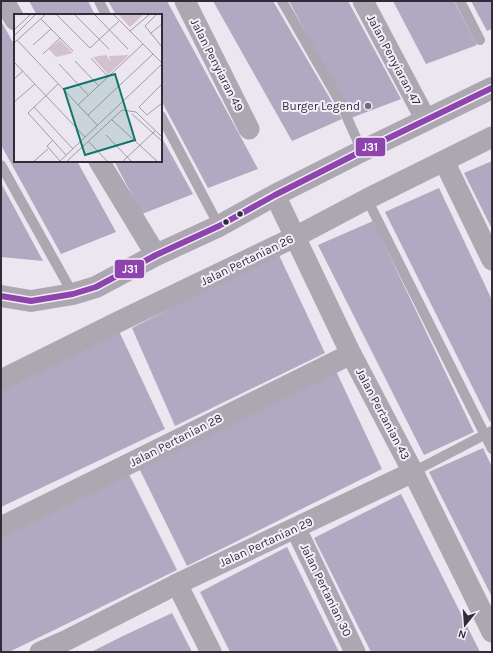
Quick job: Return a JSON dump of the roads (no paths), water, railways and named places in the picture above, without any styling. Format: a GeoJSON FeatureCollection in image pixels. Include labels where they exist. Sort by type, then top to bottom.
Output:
{"type":"FeatureCollection","features":[{"type":"Feature","properties":{"kind":"street"},"geometry":{"type":"LineString","coordinates":[[4,1],[14,18]]}},
{"type":"Feature","properties":{"kind":"street","name":"Jalan Penyiaran 49"},"geometry":{"type":"LineString","coordinates":[[185,1],[249,129]]}},
{"type":"Feature","properties":{"kind":"street","name":"Jalan Penyiaran 47"},"geometry":{"type":"LineString","coordinates":[[363,1],[426,120]]}},
{"type":"Feature","properties":{"kind":"street"},"geometry":{"type":"LineString","coordinates":[[1,296],[31,301],[72,294],[96,287],[156,255],[219,226],[275,195],[362,151],[492,88]]}},
{"type":"Feature","properties":{"kind":"street","name":"Jalan Pertanian 26"},"geometry":{"type":"LineString","coordinates":[[1,380],[295,237],[367,199],[492,137]]}},
{"type":"Feature","properties":{"kind":"street"},"geometry":{"type":"LineString","coordinates":[[444,161],[492,260]]}},
{"type":"Feature","properties":{"kind":"street"},"geometry":{"type":"LineString","coordinates":[[101,162],[156,255]]}},
{"type":"Feature","properties":{"kind":"street","name":"Jalan Pertanian 43"},"geometry":{"type":"LineString","coordinates":[[275,195],[351,354],[413,472],[492,632]]}},
{"type":"Feature","properties":{"kind":"street","name":"Jalan Pertanian 28"},"geometry":{"type":"LineString","coordinates":[[1,526],[351,354]]}},
{"type":"Feature","properties":{"kind":"street","name":"Jalan Pertanian 29"},"geometry":{"type":"LineString","coordinates":[[40,652],[70,646],[177,584],[413,472]]}},
{"type":"Feature","properties":{"kind":"street","name":"Jalan Pertanian 30"},"geometry":{"type":"LineString","coordinates":[[296,528],[355,652]]}},
{"type":"Feature","properties":{"kind":"street"},"geometry":{"type":"LineString","coordinates":[[177,584],[211,652]]}},
{"type":"Feature","properties":{"kind":"lane"},"geometry":{"type":"LineString","coordinates":[[99,1],[106,14]]}},
{"type":"Feature","properties":{"kind":"lane"},"geometry":{"type":"LineString","coordinates":[[282,1],[340,102],[362,151]]}},
{"type":"Feature","properties":{"kind":"lane"},"geometry":{"type":"LineString","coordinates":[[460,1],[480,40]]}},
{"type":"Feature","properties":{"kind":"lane"},"geometry":{"type":"LineString","coordinates":[[162,118],[219,226]]}},
{"type":"Feature","properties":{"kind":"lane"},"geometry":{"type":"LineString","coordinates":[[1,165],[72,294]]}},
{"type":"Feature","properties":{"kind":"lane"},"geometry":{"type":"LineString","coordinates":[[367,199],[488,433],[492,449]]}},
{"type":"Feature","properties":{"kind":"lane","name":"Jalan Pertanian 29"},"geometry":{"type":"LineString","coordinates":[[413,472],[488,433]]}},
{"type":"Feature","properties":{"kind":"place","name":"Burger Legend"},"geometry":{"type":"Point","coordinates":[368,106]}}]}
